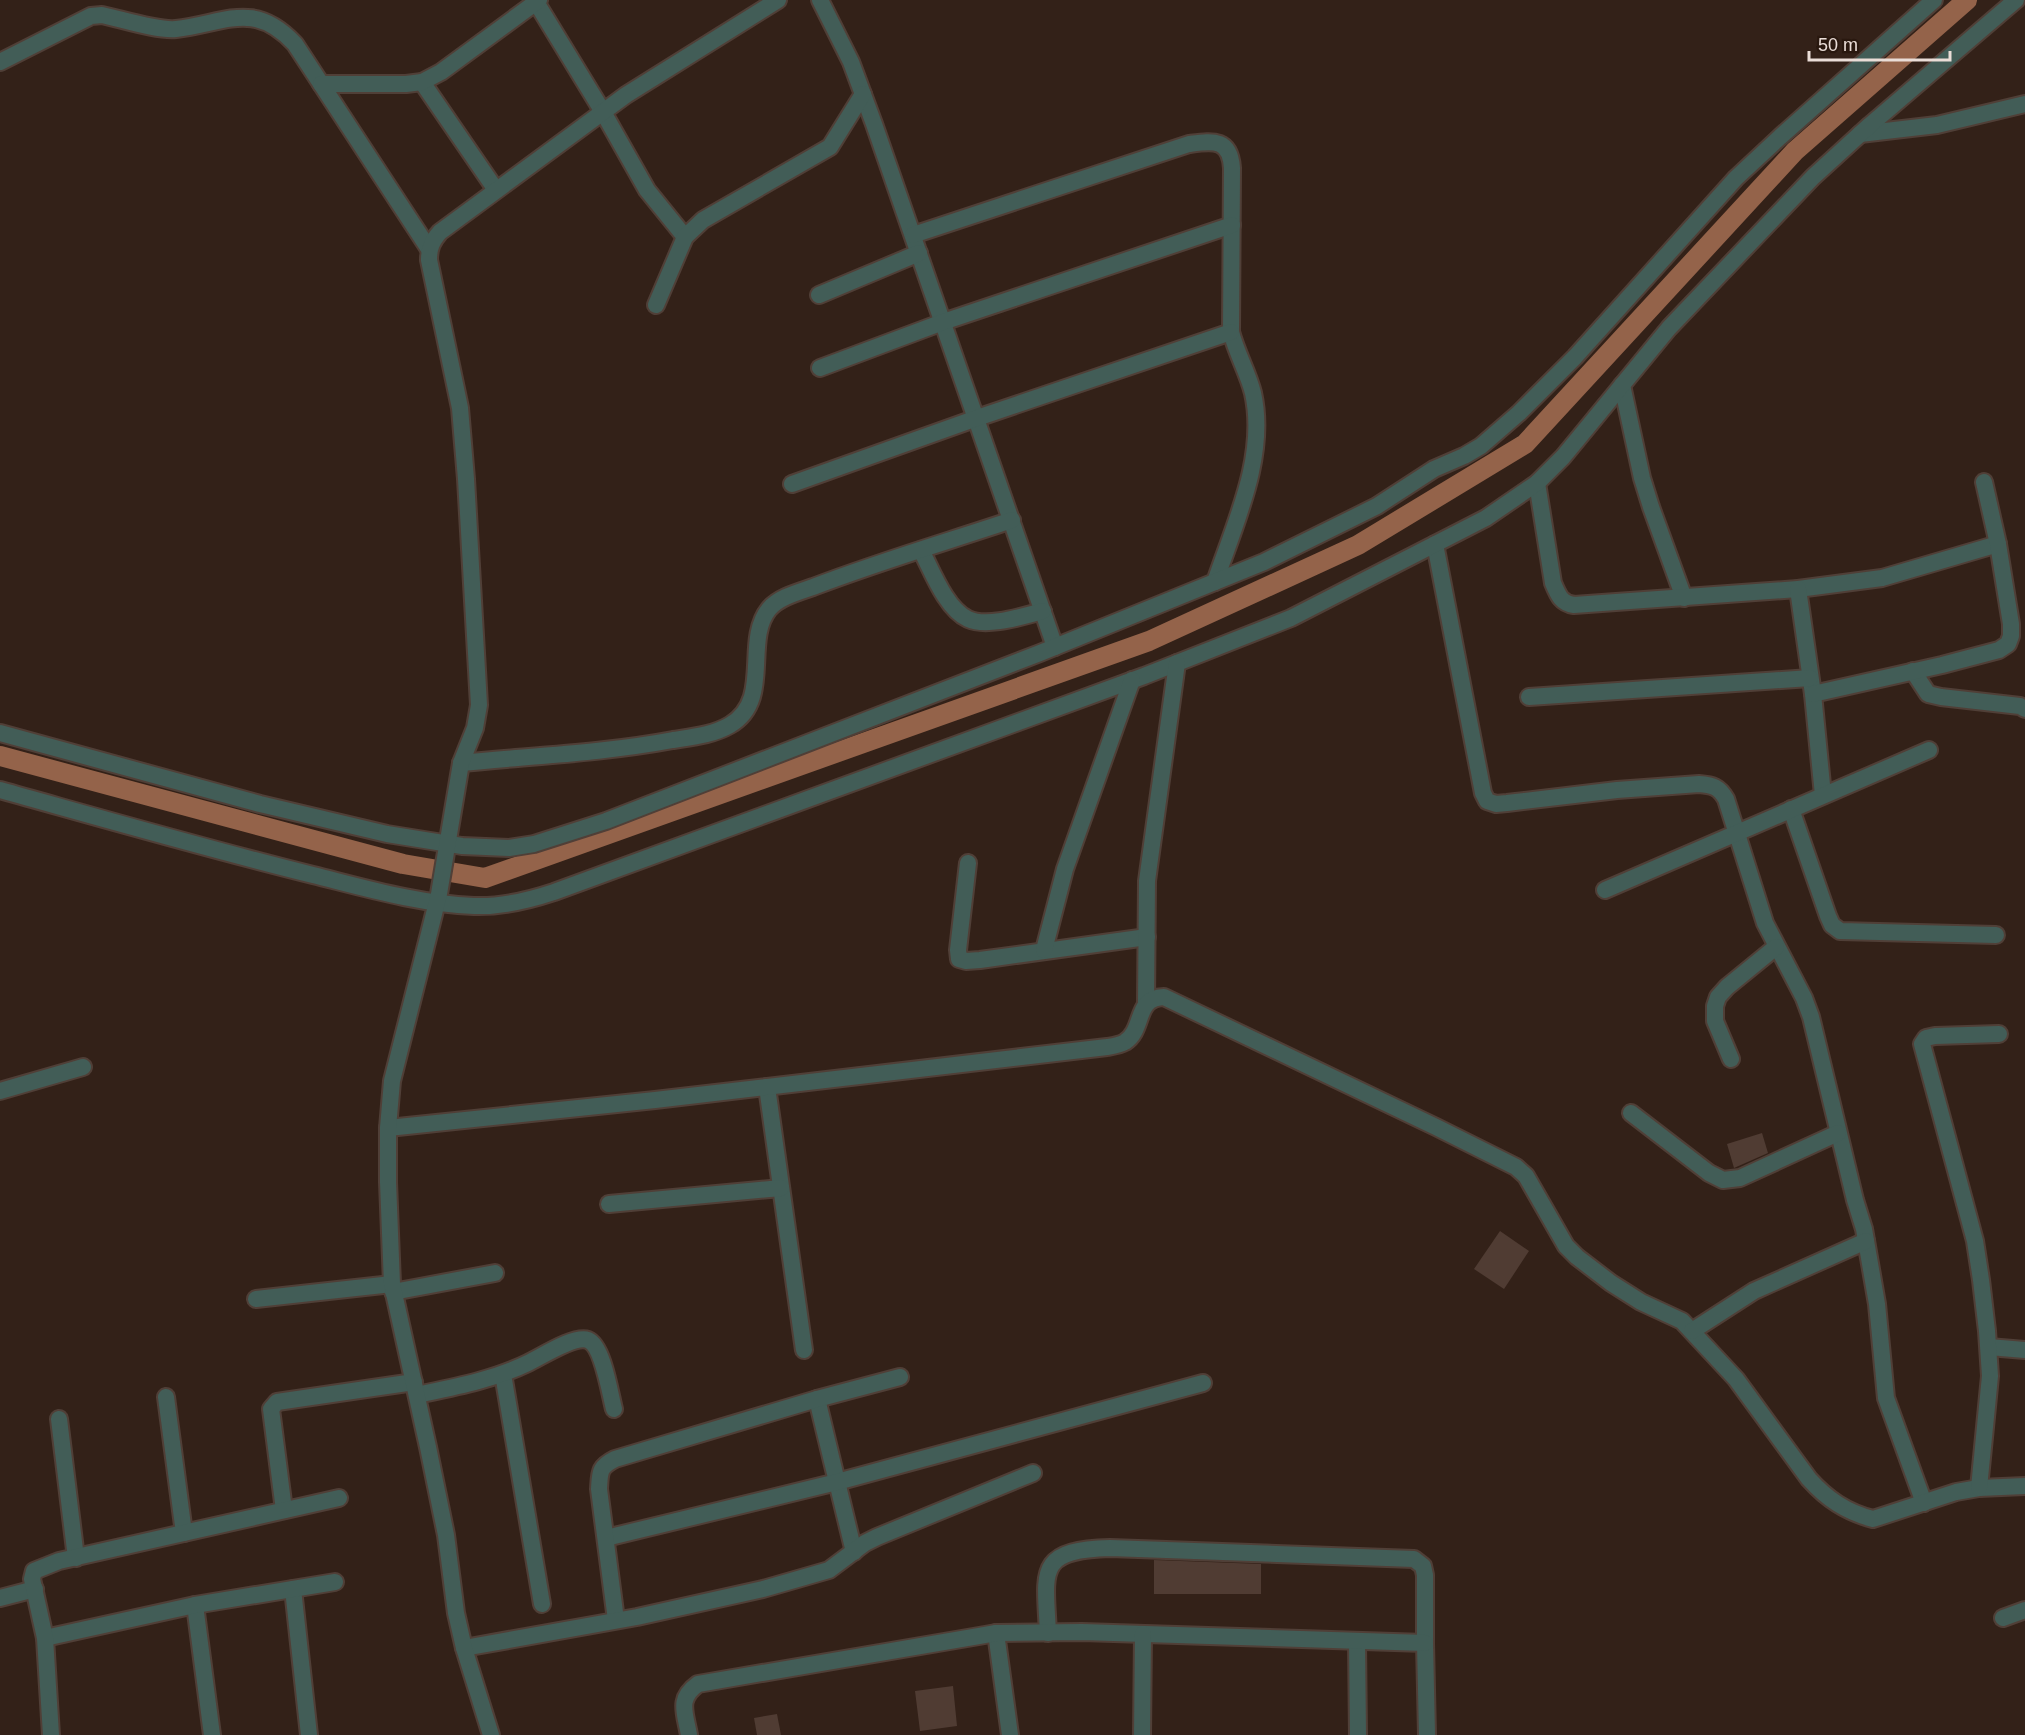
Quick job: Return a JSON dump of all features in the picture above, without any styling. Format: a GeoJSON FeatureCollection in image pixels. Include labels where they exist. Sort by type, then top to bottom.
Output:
{"type":"FeatureCollection","features":[{"type":"Feature","properties":{"kind":"street"},"geometry":{"type":"LineString","coordinates":[[491,1735],[464,1648],[456,1613],[446,1535],[393,1288],[389,1101],[399,1050],[438,898],[461,763],[475,728],[479,705],[460,408],[429,260],[429,249],[440,232],[603,112],[778,0]]}},
{"type":"Feature","properties":{"kind":"street"},"geometry":{"type":"LineString","coordinates":[[820,0],[850,62],[862,94],[1055,646]]}},
{"type":"Feature","properties":{"kind":"street"},"geometry":{"type":"LineString","coordinates":[[0,733],[260,804],[446,849],[462,846],[508,848],[557,838],[606,821],[1264,562],[1377,506],[1434,469],[1481,446],[1575,357],[1736,178],[1934,0]]}},
{"type":"Feature","properties":{"kind":"street"},"geometry":{"type":"LineString","coordinates":[[0,790],[245,859],[409,899],[438,898],[473,906],[501,905],[519,903],[554,892],[1177,663],[1291,618],[1486,518],[1537,483],[1563,457],[1677,319],[1814,177],[1860,134],[2016,0]]}},
{"type":"Feature","properties":{"kind":"street"},"geometry":{"type":"LineString","coordinates":[[321,84],[422,82],[441,72],[538,1],[647,190],[685,237]]}},
{"type":"Feature","properties":{"kind":"street"},"geometry":{"type":"LineString","coordinates":[[0,62],[91,16],[102,15],[174,30],[237,14],[250,14],[270,21],[284,29],[429,249]]}},
{"type":"Feature","properties":{"kind":"street"},"geometry":{"type":"LineString","coordinates":[[422,82],[496,190]]}},
{"type":"Feature","properties":{"kind":"street"},"geometry":{"type":"LineString","coordinates":[[656,305],[685,237],[711,216],[830,147],[862,94]]}},
{"type":"Feature","properties":{"kind":"street"},"geometry":{"type":"LineString","coordinates":[[1860,134],[1937,125],[2025,104]]}},
{"type":"Feature","properties":{"kind":"street"},"geometry":{"type":"LineString","coordinates":[[913,236],[1189,144],[1209,141],[1220,143],[1231,155],[1231,332],[1236,351],[1251,385],[1257,419],[1248,483],[1215,582]]}},
{"type":"Feature","properties":{"kind":"street"},"geometry":{"type":"LineString","coordinates":[[820,368],[943,322],[1232,225]]}},
{"type":"Feature","properties":{"kind":"street"},"geometry":{"type":"LineString","coordinates":[[819,295],[919,254]]}},
{"type":"Feature","properties":{"kind":"street"},"geometry":{"type":"LineString","coordinates":[[792,484],[976,418],[1231,332]]}},
{"type":"Feature","properties":{"kind":"street"},"geometry":{"type":"LineString","coordinates":[[1622,385],[1648,497],[1684,598]]}},
{"type":"Feature","properties":{"kind":"street"},"geometry":{"type":"LineString","coordinates":[[1529,697],[1811,686],[1914,671],[1999,650],[2008,644],[2011,624],[1998,544],[1984,482]]}},
{"type":"Feature","properties":{"kind":"street"},"geometry":{"type":"LineString","coordinates":[[1537,483],[1553,583],[1558,596],[1566,604],[1798,589],[1882,578],[1998,544]]}},
{"type":"Feature","properties":{"kind":"street"},"geometry":{"type":"LineString","coordinates":[[461,763],[640,746],[714,733],[731,725],[746,712],[753,697],[761,625],[769,609],[782,599],[1012,520]]}},
{"type":"Feature","properties":{"kind":"street"},"geometry":{"type":"LineString","coordinates":[[1436,544],[1483,793],[1487,801],[1496,804],[1699,784],[1713,785],[1726,799],[1765,923],[1804,998],[1811,1017],[1866,1241],[1880,1323],[1886,1398],[1924,1503]]}},
{"type":"Feature","properties":{"kind":"street"},"geometry":{"type":"LineString","coordinates":[[921,550],[955,610],[970,620],[999,621],[1043,611]]}},
{"type":"Feature","properties":{"kind":"street"},"geometry":{"type":"LineString","coordinates":[[1798,589],[1822,795]]}},
{"type":"Feature","properties":{"kind":"street"},"geometry":{"type":"LineString","coordinates":[[388,1128],[767,1087],[1107,1047],[1124,1043],[1132,1035],[1146,1003],[1147,881],[1177,663]]}},
{"type":"Feature","properties":{"kind":"street"},"geometry":{"type":"LineString","coordinates":[[1914,671],[1928,694],[2020,706],[2025,709]]}},
{"type":"Feature","properties":{"kind":"street"},"geometry":{"type":"LineString","coordinates":[[1044,950],[1065,869],[1132,680]]}},
{"type":"Feature","properties":{"kind":"street"},"geometry":{"type":"LineString","coordinates":[[1605,890],[1929,750]]}},
{"type":"Feature","properties":{"kind":"street"},"geometry":{"type":"LineString","coordinates":[[1791,809],[1828,916],[1832,925],[1840,931],[1996,935]]}},
{"type":"Feature","properties":{"kind":"street"},"geometry":{"type":"LineString","coordinates":[[968,863],[959,959],[980,960],[1147,937]]}},
{"type":"Feature","properties":{"kind":"street"},"geometry":{"type":"LineString","coordinates":[[1731,1059],[1715,1021],[1715,1006],[1718,997],[1776,947]]}},
{"type":"Feature","properties":{"kind":"street"},"geometry":{"type":"LineString","coordinates":[[1146,1003],[1154,998],[1164,997],[1516,1167],[1526,1176],[1566,1246],[1611,1283],[1641,1302],[1682,1321],[1743,1387],[1809,1479],[1838,1505],[1872,1519],[1956,1492],[1979,1488],[2025,1486]]}},
{"type":"Feature","properties":{"kind":"street"},"geometry":{"type":"LineString","coordinates":[[1979,1488],[1990,1376],[1989,1347],[1975,1240],[1922,1044],[1926,1038],[1935,1036],[1999,1034]]}},
{"type":"Feature","properties":{"kind":"street"},"geometry":{"type":"LineString","coordinates":[[0,1091],[83,1067]]}},
{"type":"Feature","properties":{"kind":"street"},"geometry":{"type":"LineString","coordinates":[[767,1087],[804,1350]]}},
{"type":"Feature","properties":{"kind":"street"},"geometry":{"type":"LineString","coordinates":[[1631,1113],[1709,1173],[1723,1180],[1740,1178],[1838,1133]]}},
{"type":"Feature","properties":{"kind":"street"},"geometry":{"type":"LineString","coordinates":[[609,1204],[781,1188]]}},
{"type":"Feature","properties":{"kind":"street"},"geometry":{"type":"LineString","coordinates":[[1692,1331],[1754,1290],[1866,1241]]}},
{"type":"Feature","properties":{"kind":"street"},"geometry":{"type":"LineString","coordinates":[[256,1299],[393,1288],[495,1273]]}},
{"type":"Feature","properties":{"kind":"street"},"geometry":{"type":"LineString","coordinates":[[284,1510],[271,1409],[277,1402],[493,1378],[565,1345],[588,1340],[595,1346],[602,1361],[614,1409]]}},
{"type":"Feature","properties":{"kind":"street"},"geometry":{"type":"LineString","coordinates":[[1989,1347],[2025,1350]]}},
{"type":"Feature","properties":{"kind":"street"},"geometry":{"type":"LineString","coordinates":[[503,1374],[542,1604]]}},
{"type":"Feature","properties":{"kind":"street"},"geometry":{"type":"LineString","coordinates":[[616,1620],[599,1489],[600,1473],[606,1464],[615,1459],[817,1399],[900,1377]]}},
{"type":"Feature","properties":{"kind":"street"},"geometry":{"type":"LineString","coordinates":[[606,1538],[837,1482],[1203,1383]]}},
{"type":"Feature","properties":{"kind":"street"},"geometry":{"type":"LineString","coordinates":[[166,1397],[184,1533]]}},
{"type":"Feature","properties":{"kind":"street"},"geometry":{"type":"LineString","coordinates":[[817,1399],[854,1552]]}},
{"type":"Feature","properties":{"kind":"street"},"geometry":{"type":"LineString","coordinates":[[59,1419],[76,1558]]}},
{"type":"Feature","properties":{"kind":"street"},"geometry":{"type":"LineString","coordinates":[[464,1648],[616,1620],[763,1589],[829,1570],[878,1537],[1033,1473]]}},
{"type":"Feature","properties":{"kind":"street"},"geometry":{"type":"LineString","coordinates":[[51,1735],[45,1638],[32,1576],[34,1571],[59,1561],[339,1498]]}},
{"type":"Feature","properties":{"kind":"street"},"geometry":{"type":"LineString","coordinates":[[1048,1633],[1045,1583],[1047,1573],[1052,1562],[1085,1548],[1414,1559],[1423,1566],[1425,1575],[1427,1735]]}},
{"type":"Feature","properties":{"kind":"street"},"geometry":{"type":"LineString","coordinates":[[45,1638],[195,1605],[335,1582]]}},
{"type":"Feature","properties":{"kind":"street"},"geometry":{"type":"LineString","coordinates":[[0,1598],[35,1589]]}},
{"type":"Feature","properties":{"kind":"street"},"geometry":{"type":"LineString","coordinates":[[293,1589],[309,1735]]}},
{"type":"Feature","properties":{"kind":"street"},"geometry":{"type":"LineString","coordinates":[[195,1605],[212,1735]]}},
{"type":"Feature","properties":{"kind":"street"},"geometry":{"type":"LineString","coordinates":[[2003,1618],[2025,1611]]}},
{"type":"Feature","properties":{"kind":"street"},"geometry":{"type":"LineString","coordinates":[[996,1633],[1010,1735]]}},
{"type":"Feature","properties":{"kind":"street"},"geometry":{"type":"LineString","coordinates":[[689,1735],[684,1699],[689,1691],[698,1684],[996,1633],[1143,1634],[1425,1643]]}},
{"type":"Feature","properties":{"kind":"street"},"geometry":{"type":"LineString","coordinates":[[1142,1735],[1143,1634]]}},
{"type":"Feature","properties":{"kind":"street"},"geometry":{"type":"LineString","coordinates":[[1357,1641],[1358,1735]]}},
{"type":"Feature","properties":{"kind":"building"},"geometry":{"type":"Polygon","coordinates":[[[1762,1133],[1768,1153],[1734,1168],[1727,1144],[1762,1133]]]}},
{"type":"Feature","properties":{"kind":"building"},"geometry":{"type":"Polygon","coordinates":[[[1500,1231],[1529,1251],[1504,1289],[1474,1269],[1500,1231]]]}},
{"type":"Feature","properties":{"kind":"building"},"geometry":{"type":"Polygon","coordinates":[[[1154,1560],[1261,1564],[1261,1594],[1154,1594],[1154,1560]]]}},
{"type":"Feature","properties":{"kind":"building"},"geometry":{"type":"Polygon","coordinates":[[[953,1686],[957,1726],[920,1731],[915,1691],[953,1686]]]}},
{"type":"Feature","properties":{"kind":"building"},"geometry":{"type":"Polygon","coordinates":[[[777,1714],[781,1735],[757,1735],[754,1718],[777,1714]]]}},
{"type":"Feature","properties":{"kind":"waterway"},"geometry":{"type":"LineString","coordinates":[[0,756],[403,864],[485,878],[1149,641],[1358,545],[1525,444],[1795,151],[1967,0]]}}]}
